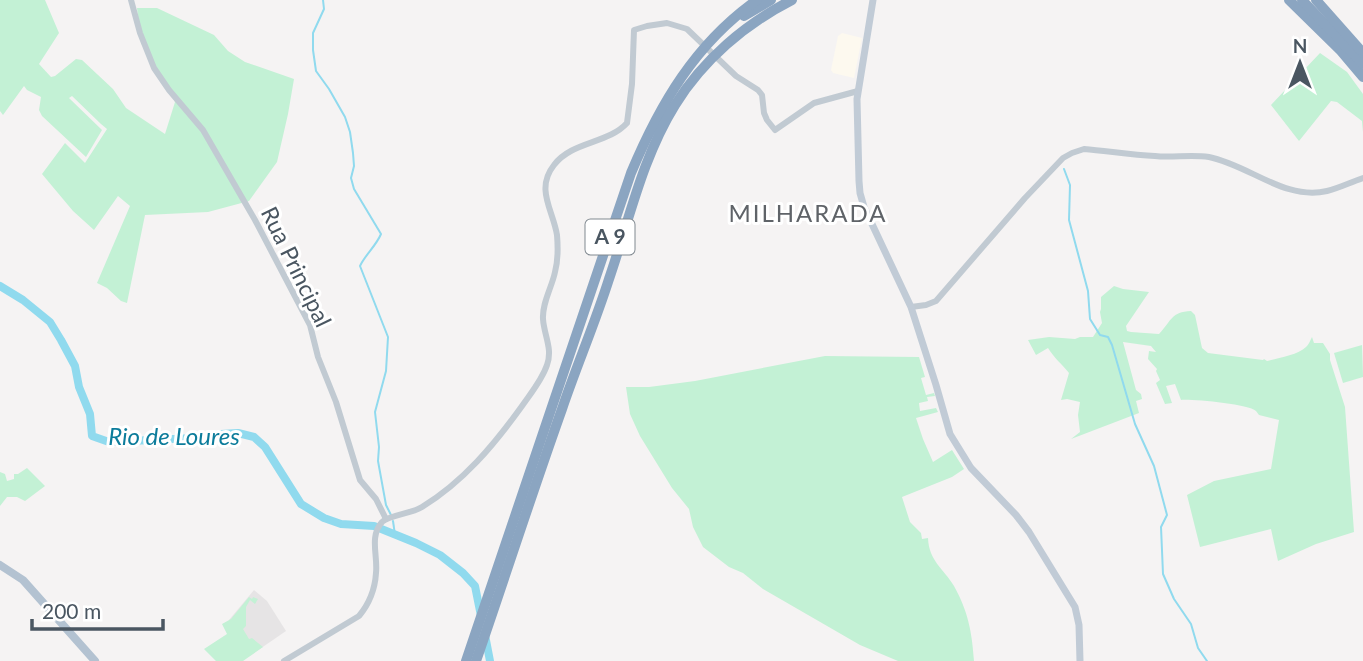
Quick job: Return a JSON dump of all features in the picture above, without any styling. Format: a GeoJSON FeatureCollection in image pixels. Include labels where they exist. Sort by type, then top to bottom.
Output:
{"type":"FeatureCollection","features":[{"type":"Feature","properties":{"kind":"highway"},"geometry":{"type":"LineString","coordinates":[[704,48],[729,21],[757,0]]}},
{"type":"Feature","properties":{"kind":"highway","name":"A 9"},"geometry":{"type":"LineString","coordinates":[[476,661],[631,173],[654,122],[681,77],[704,48],[745,16],[775,3],[792,0]]}},
{"type":"Feature","properties":{"kind":"highway"},"geometry":{"type":"LineString","coordinates":[[1314,0],[1363,53]]}},
{"type":"Feature","properties":{"kind":"highway"},"geometry":{"type":"LineString","coordinates":[[1292,1],[1363,64]]}},
{"type":"Feature","properties":{"kind":"highway"},"geometry":{"type":"LineString","coordinates":[[1292,1],[1363,77]]}},
{"type":"Feature","properties":{"kind":"highway","name":"A 9"},"geometry":{"type":"LineString","coordinates":[[466,661],[558,405],[609,280],[652,149],[690,83],[723,48],[775,3]]}},
{"type":"Feature","properties":{"kind":"main road"},"geometry":{"type":"LineString","coordinates":[[873,0],[858,90],[860,193],[911,306],[950,434],[971,468],[1029,531],[1075,607],[1079,625],[1080,661]]}},
{"type":"Feature","properties":{"kind":"main road"},"geometry":{"type":"LineString","coordinates":[[0,565],[23,580],[95,661]]}},
{"type":"Feature","properties":{"kind":"street","name":"Rua Principal"},"geometry":{"type":"LineString","coordinates":[[131,0],[154,68],[203,130],[255,220],[310,325],[318,357],[340,413],[360,480],[388,519]]}},
{"type":"Feature","properties":{"kind":"street"},"geometry":{"type":"LineString","coordinates":[[284,661],[359,617],[371,597],[377,572],[374,537],[388,519],[410,514],[420,508],[476,463],[540,380],[550,357],[543,317],[555,272],[557,236],[546,199],[546,178],[560,158],[580,146],[615,132],[627,123],[634,30],[667,23],[687,29],[736,76],[758,90],[762,95],[766,120],[775,130],[814,103],[858,90]]}},
{"type":"Feature","properties":{"kind":"street"},"geometry":{"type":"LineString","coordinates":[[911,306],[936,301],[1063,158],[1084,149],[1158,157],[1191,155],[1209,158],[1242,168],[1284,188],[1313,193],[1328,191],[1363,178]]}},
{"type":"Feature","properties":{"kind":"shaded area"},"geometry":{"type":"Polygon","coordinates":[[[842,33],[862,38],[854,78],[833,73],[831,70],[838,36],[842,33]]]}},
{"type":"Feature","properties":{"kind":"shaded area"},"geometry":{"type":"Polygon","coordinates":[[[254,590],[267,601],[286,631],[251,655],[229,620],[254,590]]]}},
{"type":"Feature","properties":{"kind":"green space"},"geometry":{"type":"Polygon","coordinates":[[[0,0],[45,0],[59,33],[39,64],[51,77],[76,59],[82,60],[113,89],[126,108],[165,134],[175,102],[141,43],[137,8],[157,8],[214,35],[228,51],[245,62],[294,79],[277,162],[249,201],[208,212],[145,215],[127,303],[97,283],[130,206],[118,196],[94,230],[73,211],[42,174],[65,143],[85,163],[107,129],[72,96],[69,98],[102,130],[86,157],[42,116],[39,110],[41,97],[24,86],[3,115],[0,111],[0,0]]]}},
{"type":"Feature","properties":{"kind":"green space"},"geometry":{"type":"Polygon","coordinates":[[[1320,53],[1347,72],[1363,94],[1363,132],[1362,121],[1337,102],[1331,101],[1299,141],[1271,105],[1320,53]]]}},
{"type":"Feature","properties":{"kind":"green space"},"geometry":{"type":"Polygon","coordinates":[[[1114,286],[1149,292],[1126,326],[1127,331],[1159,334],[1176,315],[1191,311],[1195,315],[1202,348],[1208,353],[1267,361],[1298,352],[1307,346],[1312,337],[1314,343],[1323,343],[1330,354],[1345,407],[1354,532],[1316,544],[1278,561],[1271,529],[1200,547],[1187,495],[1214,481],[1271,469],[1279,420],[1259,415],[1251,408],[1242,406],[1181,400],[1175,384],[1166,386],[1172,403],[1165,404],[1156,383],[1160,380],[1157,369],[1148,359],[1149,351],[1156,352],[1151,346],[1123,342],[1136,390],[1141,394],[1142,399],[1136,401],[1139,413],[1071,439],[1080,432],[1080,402],[1061,400],[1069,373],[1048,348],[1036,355],[1028,340],[1093,337],[1102,323],[1101,297],[1114,286]]]}},
{"type":"Feature","properties":{"kind":"green space"},"geometry":{"type":"Polygon","coordinates":[[[1362,345],[1363,377],[1343,383],[1334,353],[1362,345]]]}},
{"type":"Feature","properties":{"kind":"green space"},"geometry":{"type":"Polygon","coordinates":[[[825,356],[919,357],[925,377],[921,378],[926,395],[934,393],[935,396],[927,397],[928,401],[919,403],[920,411],[936,408],[938,412],[916,418],[923,439],[933,462],[952,450],[964,469],[952,477],[902,497],[910,522],[921,533],[922,539],[928,538],[934,559],[954,586],[963,604],[974,661],[898,661],[860,645],[729,567],[703,547],[693,527],[689,509],[672,488],[640,436],[630,414],[626,387],[695,381],[825,356]]]}},
{"type":"Feature","properties":{"kind":"green space"},"geometry":{"type":"Polygon","coordinates":[[[27,468],[45,486],[25,501],[17,497],[7,497],[0,506],[0,472],[5,474],[7,481],[14,479],[14,474],[27,468]]]}},
{"type":"Feature","properties":{"kind":"green space"},"geometry":{"type":"Polygon","coordinates":[[[249,597],[258,599],[255,604],[250,600],[246,607],[246,626],[243,629],[249,639],[252,638],[263,647],[243,661],[216,661],[204,649],[227,634],[222,624],[231,619],[249,597]]]}},
{"type":"Feature","properties":{"kind":"waterway"},"geometry":{"type":"LineString","coordinates":[[323,0],[324,9],[313,33],[316,71],[345,117],[353,153],[351,178],[354,189],[381,234],[360,266],[388,337],[386,371],[375,412],[378,461],[386,505],[391,515]]}},
{"type":"Feature","properties":{"kind":"waterway"},"geometry":{"type":"LineString","coordinates":[[1064,169],[1070,185],[1069,220],[1088,291],[1090,319],[1100,335],[1108,337],[1112,345],[1135,424],[1154,466],[1167,515],[1161,527],[1163,574],[1174,599],[1191,624],[1198,648],[1207,661]]}},
{"type":"Feature","properties":{"kind":"waterway","name":"Rio de Loures"},"geometry":{"type":"LineString","coordinates":[[0,286],[50,322],[75,366],[79,387],[90,414],[92,436],[109,442],[238,433],[254,437],[265,447],[301,504],[324,518],[341,524],[374,526],[440,555],[475,586],[481,616]]}},
{"type":"Feature","properties":{"kind":"waterway"},"geometry":{"type":"LineString","coordinates":[[393,521],[395,535]]}},
{"type":"Feature","properties":{"kind":"waterway","name":"Rio de Loures"},"geometry":{"type":"LineString","coordinates":[[485,635],[490,661]]}},
{"type":"Feature","properties":{"kind":"district","name":"MILHARADA"},"geometry":{"type":"Point","coordinates":[808,214]}}]}
